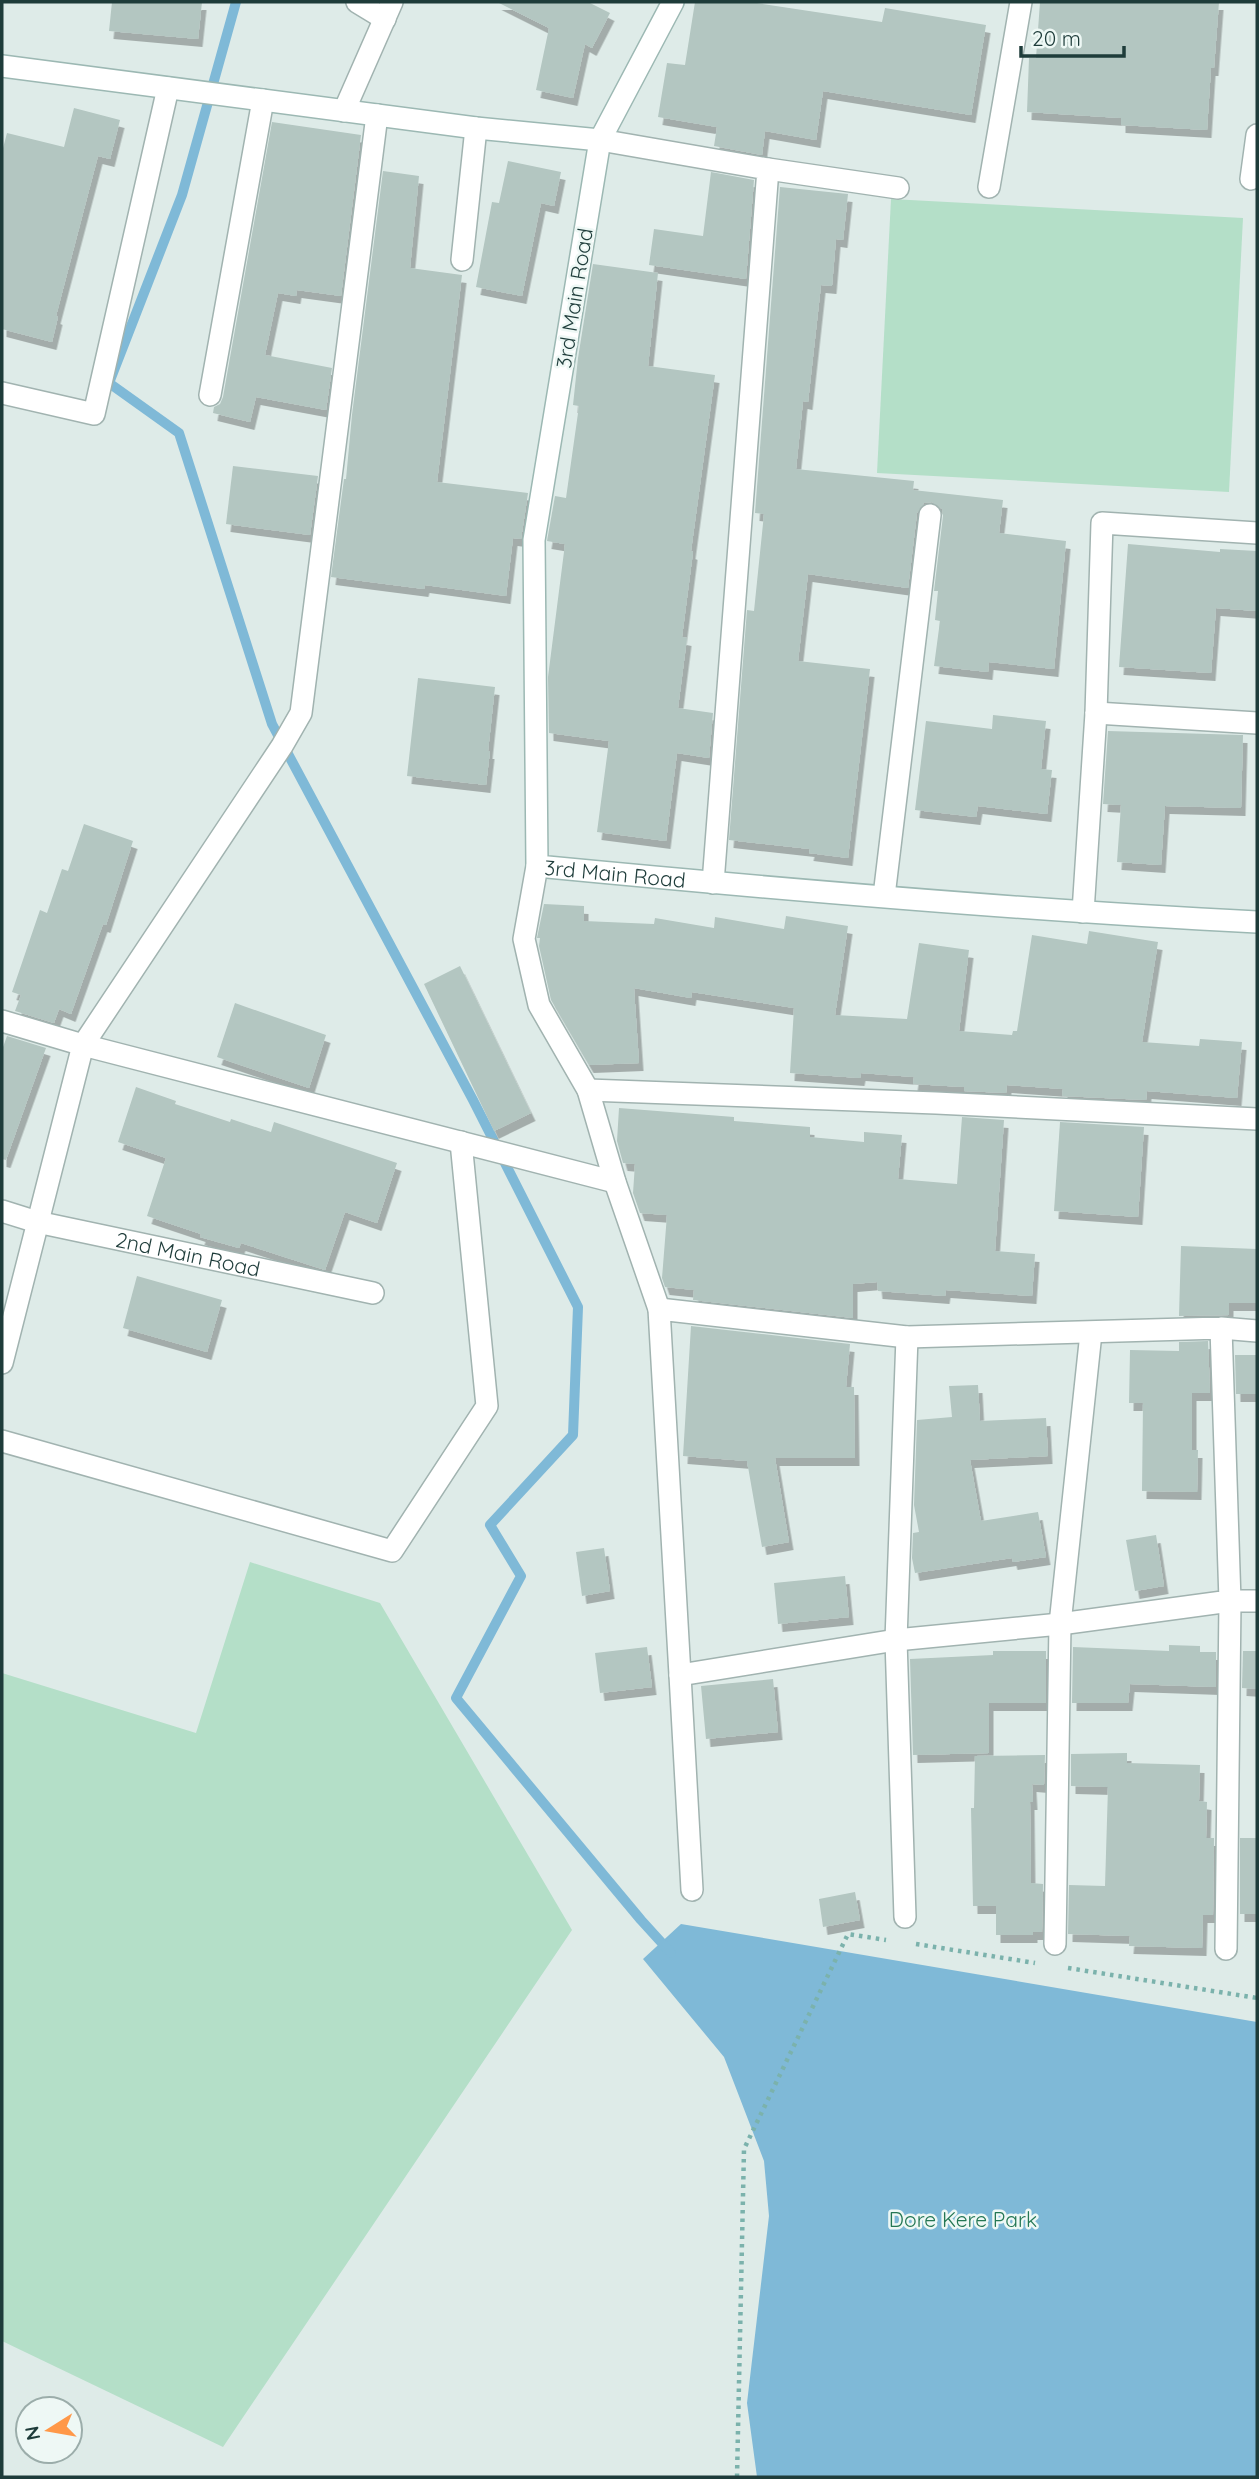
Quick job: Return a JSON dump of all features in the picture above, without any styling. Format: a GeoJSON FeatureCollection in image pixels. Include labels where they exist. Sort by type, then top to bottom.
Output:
{"type":"FeatureCollection","features":[{"type":"Feature","properties":{"kind":"street"},"geometry":{"type":"LineString","coordinates":[[344,111],[388,10],[358,2]]}},
{"type":"Feature","properties":{"kind":"street"},"geometry":{"type":"LineString","coordinates":[[989,187],[1021,2]]}},
{"type":"Feature","properties":{"kind":"street","name":"3rd Main Road"},"geometry":{"type":"LineString","coordinates":[[671,3],[600,140],[534,540],[537,866],[713,883],[1083,912],[1257,922]]}},
{"type":"Feature","properties":{"kind":"street"},"geometry":{"type":"LineString","coordinates":[[3,70],[168,88],[476,128],[600,140],[898,188]]}},
{"type":"Feature","properties":{"kind":"street"},"geometry":{"type":"LineString","coordinates":[[2,393],[94,414],[168,88]]}},
{"type":"Feature","properties":{"kind":"street"},"geometry":{"type":"LineString","coordinates":[[210,395],[263,100]]}},
{"type":"Feature","properties":{"kind":"street"},"geometry":{"type":"LineString","coordinates":[[2,1363],[83,1045],[282,746],[301,713],[377,115]]}},
{"type":"Feature","properties":{"kind":"street"},"geometry":{"type":"LineString","coordinates":[[462,260],[476,128]]}},
{"type":"Feature","properties":{"kind":"street"},"geometry":{"type":"LineString","coordinates":[[1251,179],[1257,135]]}},
{"type":"Feature","properties":{"kind":"street"},"geometry":{"type":"LineString","coordinates":[[713,883],[768,169]]}},
{"type":"Feature","properties":{"kind":"street"},"geometry":{"type":"LineString","coordinates":[[884,895],[930,515]]}},
{"type":"Feature","properties":{"kind":"street"},"geometry":{"type":"LineString","coordinates":[[1083,912],[1096,713],[1102,523],[1257,533]]}},
{"type":"Feature","properties":{"kind":"street"},"geometry":{"type":"LineString","coordinates":[[1096,713],[1257,723]]}},
{"type":"Feature","properties":{"kind":"street"},"geometry":{"type":"LineString","coordinates":[[537,866],[524,939],[539,1005],[588,1090],[615,1182],[659,1309],[692,1890]]}},
{"type":"Feature","properties":{"kind":"street"},"geometry":{"type":"LineString","coordinates":[[2,1021],[83,1045],[615,1182]]}},
{"type":"Feature","properties":{"kind":"street"},"geometry":{"type":"LineString","coordinates":[[588,1090],[1257,1119]]}},
{"type":"Feature","properties":{"kind":"street"},"geometry":{"type":"LineString","coordinates":[[2,1441],[392,1551],[487,1406],[471,1145]]}},
{"type":"Feature","properties":{"kind":"street","name":"2nd Main Road"},"geometry":{"type":"LineString","coordinates":[[2,1211],[37,1222],[373,1293]]}},
{"type":"Feature","properties":{"kind":"street"},"geometry":{"type":"LineString","coordinates":[[659,1309],[907,1337],[1222,1328],[1257,1331]]}},
{"type":"Feature","properties":{"kind":"street"},"geometry":{"type":"LineString","coordinates":[[1222,1328],[1230,1601],[1226,1949]]}},
{"type":"Feature","properties":{"kind":"street"},"geometry":{"type":"LineString","coordinates":[[1055,1944],[1060,1624],[1091,1333]]}},
{"type":"Feature","properties":{"kind":"street"},"geometry":{"type":"LineString","coordinates":[[905,1917],[896,1640],[907,1337]]}},
{"type":"Feature","properties":{"kind":"street"},"geometry":{"type":"LineString","coordinates":[[680,1675],[896,1640],[1060,1624],[1230,1601],[1257,1601]]}},
{"type":"Feature","properties":{"kind":"path"},"geometry":{"type":"LineString","coordinates":[[737,2477],[744,2149],[848,1934]]}},
{"type":"Feature","properties":{"kind":"green space"},"geometry":{"type":"Polygon","coordinates":[[[891,199],[1243,218],[1229,492],[877,473],[891,199]]]}},
{"type":"Feature","properties":{"kind":"green space"},"geometry":{"type":"Polygon","coordinates":[[[250,1562],[380,1603],[572,1930],[223,2447],[2,2341],[2,1673],[196,1733],[250,1562]]]}},
{"type":"Feature","properties":{"kind":"water","name":"Dore Kere Park"},"geometry":{"type":"Polygon","coordinates":[[[681,1924],[1257,2022],[1257,2477],[757,2477],[747,2403],[769,2216],[764,2161],[724,2057],[643,1959],[681,1924]]]}},
{"type":"Feature","properties":{"kind":"building"},"geometry":{"type":"Polygon","coordinates":[[[112,2],[202,2],[198,39],[109,31],[112,2]]]}},
{"type":"Feature","properties":{"kind":"building"},"geometry":{"type":"Polygon","coordinates":[[[497,2],[588,2],[610,13],[592,48],[585,44],[573,98],[536,90],[549,28],[497,2]]]}},
{"type":"Feature","properties":{"kind":"building"},"geometry":{"type":"Polygon","coordinates":[[[695,2],[750,2],[882,22],[885,8],[986,25],[971,115],[823,91],[816,140],[765,131],[762,155],[714,146],[717,127],[658,117],[667,63],[685,65],[695,2]]]}},
{"type":"Feature","properties":{"kind":"building"},"geometry":{"type":"Polygon","coordinates":[[[1040,2],[1219,2],[1207,130],[1121,125],[1121,118],[1027,112],[1029,58],[1036,58],[1040,2]]]}},
{"type":"Feature","properties":{"kind":"building"},"geometry":{"type":"Polygon","coordinates":[[[74,108],[120,120],[110,159],[98,156],[56,316],[58,317],[52,342],[2,329],[2,152],[7,133],[64,147],[74,108]]]}},
{"type":"Feature","properties":{"kind":"building"},"geometry":{"type":"Polygon","coordinates":[[[272,122],[361,135],[341,296],[297,290],[296,296],[278,293],[265,355],[332,368],[326,410],[256,397],[250,422],[213,413],[214,407],[220,404],[223,397],[272,122]]]}},
{"type":"Feature","properties":{"kind":"building"},"geometry":{"type":"Polygon","coordinates":[[[508,161],[561,172],[554,206],[541,203],[522,296],[476,287],[492,202],[499,203],[508,161]]]}},
{"type":"Feature","properties":{"kind":"building"},"geometry":{"type":"Polygon","coordinates":[[[383,171],[419,176],[410,268],[462,275],[437,482],[528,493],[521,539],[513,538],[506,596],[425,585],[424,589],[331,577],[346,479],[383,171]]]}},
{"type":"Feature","properties":{"kind":"building"},"geometry":{"type":"Polygon","coordinates":[[[711,172],[754,180],[746,279],[649,265],[654,229],[703,236],[711,172]]]}},
{"type":"Feature","properties":{"kind":"building"},"geometry":{"type":"Polygon","coordinates":[[[780,187],[848,194],[843,240],[836,239],[832,286],[821,285],[808,402],[803,401],[796,469],[914,481],[913,490],[1003,500],[999,533],[1066,541],[1054,669],[989,662],[988,672],[934,666],[940,621],[935,620],[938,591],[934,591],[943,516],[942,509],[932,502],[924,503],[917,513],[908,588],[808,574],[798,661],[870,669],[848,858],[809,853],[810,849],[729,840],[747,610],[754,611],[764,514],[755,513],[780,187]]]}},
{"type":"Feature","properties":{"kind":"building"},"geometry":{"type":"Polygon","coordinates":[[[593,264],[658,273],[648,366],[715,375],[691,551],[682,637],[687,638],[678,708],[713,713],[709,758],[677,753],[666,841],[597,832],[609,741],[549,733],[548,677],[565,544],[547,541],[555,496],[566,498],[579,406],[573,405],[578,358],[593,264]]]}},
{"type":"Feature","properties":{"kind":"building"},"geometry":{"type":"Polygon","coordinates":[[[233,466],[318,476],[310,535],[226,524],[233,466]]]}},
{"type":"Feature","properties":{"kind":"building"},"geometry":{"type":"Polygon","coordinates":[[[1128,544],[1220,552],[1220,549],[1257,551],[1257,611],[1216,608],[1211,673],[1119,667],[1128,544]]]}},
{"type":"Feature","properties":{"kind":"building"},"geometry":{"type":"Polygon","coordinates":[[[418,678],[495,687],[486,785],[407,776],[418,678]]]}},
{"type":"Feature","properties":{"kind":"building"},"geometry":{"type":"Polygon","coordinates":[[[993,715],[1046,721],[1041,769],[1052,770],[1047,814],[978,806],[976,817],[915,810],[926,721],[992,729],[993,715]]]}},
{"type":"Feature","properties":{"kind":"building"},"geometry":{"type":"Polygon","coordinates":[[[1108,731],[1243,735],[1241,808],[1165,806],[1161,865],[1117,862],[1121,805],[1103,804],[1108,731]]]}},
{"type":"Feature","properties":{"kind":"building"},"geometry":{"type":"Polygon","coordinates":[[[84,824],[133,841],[106,925],[103,924],[71,1014],[59,1009],[54,1023],[15,1011],[21,995],[12,992],[40,910],[47,913],[62,869],[68,871],[84,824]]]}},
{"type":"Feature","properties":{"kind":"building"},"geometry":{"type":"Polygon","coordinates":[[[544,904],[584,906],[584,921],[654,924],[655,918],[714,928],[715,917],[784,929],[786,916],[848,926],[835,1015],[907,1019],[919,943],[969,950],[959,1031],[1012,1035],[1013,1031],[1017,1031],[1032,935],[1087,944],[1089,931],[1158,942],[1142,1042],[1199,1046],[1200,1039],[1242,1042],[1237,1098],[1147,1091],[1146,1100],[1062,1096],[1063,1089],[1007,1085],[1006,1093],[964,1091],[964,1087],[913,1084],[914,1077],[861,1073],[860,1078],[790,1073],[794,1008],[692,992],[691,998],[634,988],[639,1063],[589,1065],[551,1000],[539,946],[540,938],[537,938],[544,904]]]}},
{"type":"Feature","properties":{"kind":"building"},"geometry":{"type":"Polygon","coordinates":[[[460,966],[531,1113],[494,1131],[424,984],[460,966]]]}},
{"type":"Feature","properties":{"kind":"building"},"geometry":{"type":"Polygon","coordinates":[[[235,1003],[326,1035],[309,1088],[217,1057],[235,1003]]]}},
{"type":"Feature","properties":{"kind":"building"},"geometry":{"type":"Polygon","coordinates":[[[7,1036],[46,1048],[6,1160],[2,1159],[2,1050],[7,1036]]]}},
{"type":"Feature","properties":{"kind":"building"},"geometry":{"type":"Polygon","coordinates":[[[136,1087],[176,1101],[175,1104],[230,1122],[231,1119],[271,1132],[274,1122],[397,1163],[377,1223],[345,1212],[325,1270],[241,1243],[239,1248],[200,1237],[201,1234],[147,1216],[166,1158],[118,1142],[136,1087]]]}},
{"type":"Feature","properties":{"kind":"building"},"geometry":{"type":"Polygon","coordinates":[[[619,1108],[734,1117],[734,1121],[810,1127],[810,1137],[864,1142],[864,1132],[902,1135],[898,1179],[957,1184],[962,1117],[1004,1120],[995,1251],[1035,1254],[1032,1296],[946,1290],[945,1296],[878,1291],[877,1282],[853,1284],[853,1318],[693,1300],[694,1290],[665,1287],[662,1278],[667,1215],[640,1213],[633,1193],[635,1164],[623,1163],[617,1141],[619,1108]]]}},
{"type":"Feature","properties":{"kind":"building"},"geometry":{"type":"Polygon","coordinates":[[[1060,1122],[1144,1127],[1138,1217],[1054,1211],[1060,1122]]]}},
{"type":"Feature","properties":{"kind":"building"},"geometry":{"type":"Polygon","coordinates":[[[1181,1246],[1257,1249],[1257,1303],[1229,1303],[1229,1315],[1179,1316],[1181,1246]]]}},
{"type":"Feature","properties":{"kind":"building"},"geometry":{"type":"Polygon","coordinates":[[[137,1276],[222,1300],[207,1352],[123,1328],[137,1276]]]}},
{"type":"Feature","properties":{"kind":"building"},"geometry":{"type":"Polygon","coordinates":[[[691,1326],[850,1344],[846,1387],[854,1387],[855,1458],[775,1458],[789,1542],[762,1547],[747,1461],[683,1456],[691,1326]]]}},
{"type":"Feature","properties":{"kind":"building"},"geometry":{"type":"Polygon","coordinates":[[[1208,1341],[1210,1393],[1192,1393],[1192,1450],[1198,1450],[1197,1492],[1142,1491],[1143,1403],[1129,1403],[1130,1350],[1179,1351],[1179,1342],[1208,1341]]]}},
{"type":"Feature","properties":{"kind":"building"},"geometry":{"type":"Polygon","coordinates":[[[1235,1355],[1257,1355],[1257,1394],[1236,1394],[1235,1355]]]}},
{"type":"Feature","properties":{"kind":"building"},"geometry":{"type":"Polygon","coordinates":[[[978,1385],[980,1421],[1046,1418],[1048,1456],[970,1460],[981,1521],[1038,1512],[1046,1557],[1013,1562],[1012,1558],[915,1573],[912,1558],[913,1533],[919,1532],[914,1505],[917,1420],[952,1417],[949,1386],[978,1385]]]}},
{"type":"Feature","properties":{"kind":"building"},"geometry":{"type":"Polygon","coordinates":[[[1156,1535],[1164,1586],[1135,1591],[1126,1540],[1156,1535]]]}},
{"type":"Feature","properties":{"kind":"building"},"geometry":{"type":"Polygon","coordinates":[[[604,1548],[610,1591],[582,1596],[576,1552],[604,1548]]]}},
{"type":"Feature","properties":{"kind":"building"},"geometry":{"type":"Polygon","coordinates":[[[845,1576],[849,1617],[778,1624],[774,1583],[845,1576]]]}},
{"type":"Feature","properties":{"kind":"building"},"geometry":{"type":"Polygon","coordinates":[[[1169,1645],[1200,1646],[1200,1652],[1216,1652],[1216,1687],[1130,1684],[1128,1703],[1072,1703],[1073,1647],[1169,1651],[1169,1645]]]}},
{"type":"Feature","properties":{"kind":"building"},"geometry":{"type":"Polygon","coordinates":[[[647,1647],[652,1687],[600,1693],[595,1653],[647,1647]]]}},
{"type":"Feature","properties":{"kind":"building"},"geometry":{"type":"Polygon","coordinates":[[[993,1651],[1046,1651],[1046,1703],[989,1703],[989,1753],[913,1755],[910,1659],[993,1655],[993,1651]]]}},
{"type":"Feature","properties":{"kind":"building"},"geometry":{"type":"Polygon","coordinates":[[[1243,1651],[1257,1651],[1257,1689],[1242,1688],[1243,1651]]]}},
{"type":"Feature","properties":{"kind":"building"},"geometry":{"type":"Polygon","coordinates":[[[773,1679],[778,1732],[706,1739],[701,1686],[773,1679]]]}},
{"type":"Feature","properties":{"kind":"building"},"geometry":{"type":"Polygon","coordinates":[[[1127,1753],[1127,1763],[1200,1765],[1199,1801],[1207,1802],[1206,1838],[1214,1838],[1213,1915],[1203,1915],[1202,1948],[1129,1946],[1130,1936],[1068,1934],[1069,1885],[1105,1886],[1108,1787],[1071,1786],[1071,1754],[1127,1753]]]}},
{"type":"Feature","properties":{"kind":"building"},"geometry":{"type":"Polygon","coordinates":[[[1045,1755],[1044,1785],[1032,1784],[1033,1802],[1030,1802],[1031,1883],[1043,1884],[1042,1932],[1033,1932],[1033,1935],[996,1935],[996,1906],[973,1906],[971,1808],[974,1808],[975,1756],[1045,1755]]]}},
{"type":"Feature","properties":{"kind":"building"},"geometry":{"type":"Polygon","coordinates":[[[1240,1838],[1257,1838],[1257,1914],[1240,1914],[1240,1838]]]}},
{"type":"Feature","properties":{"kind":"building"},"geometry":{"type":"Polygon","coordinates":[[[855,1892],[860,1920],[823,1927],[819,1899],[855,1892]]]}},
{"type":"Feature","properties":{"kind":"waterway"},"geometry":{"type":"LineString","coordinates":[[236,2],[182,195],[109,383],[179,433],[272,724],[473,1100],[578,1307],[573,1435],[490,1525],[521,1576],[456,1698],[671,1953]]}}]}
